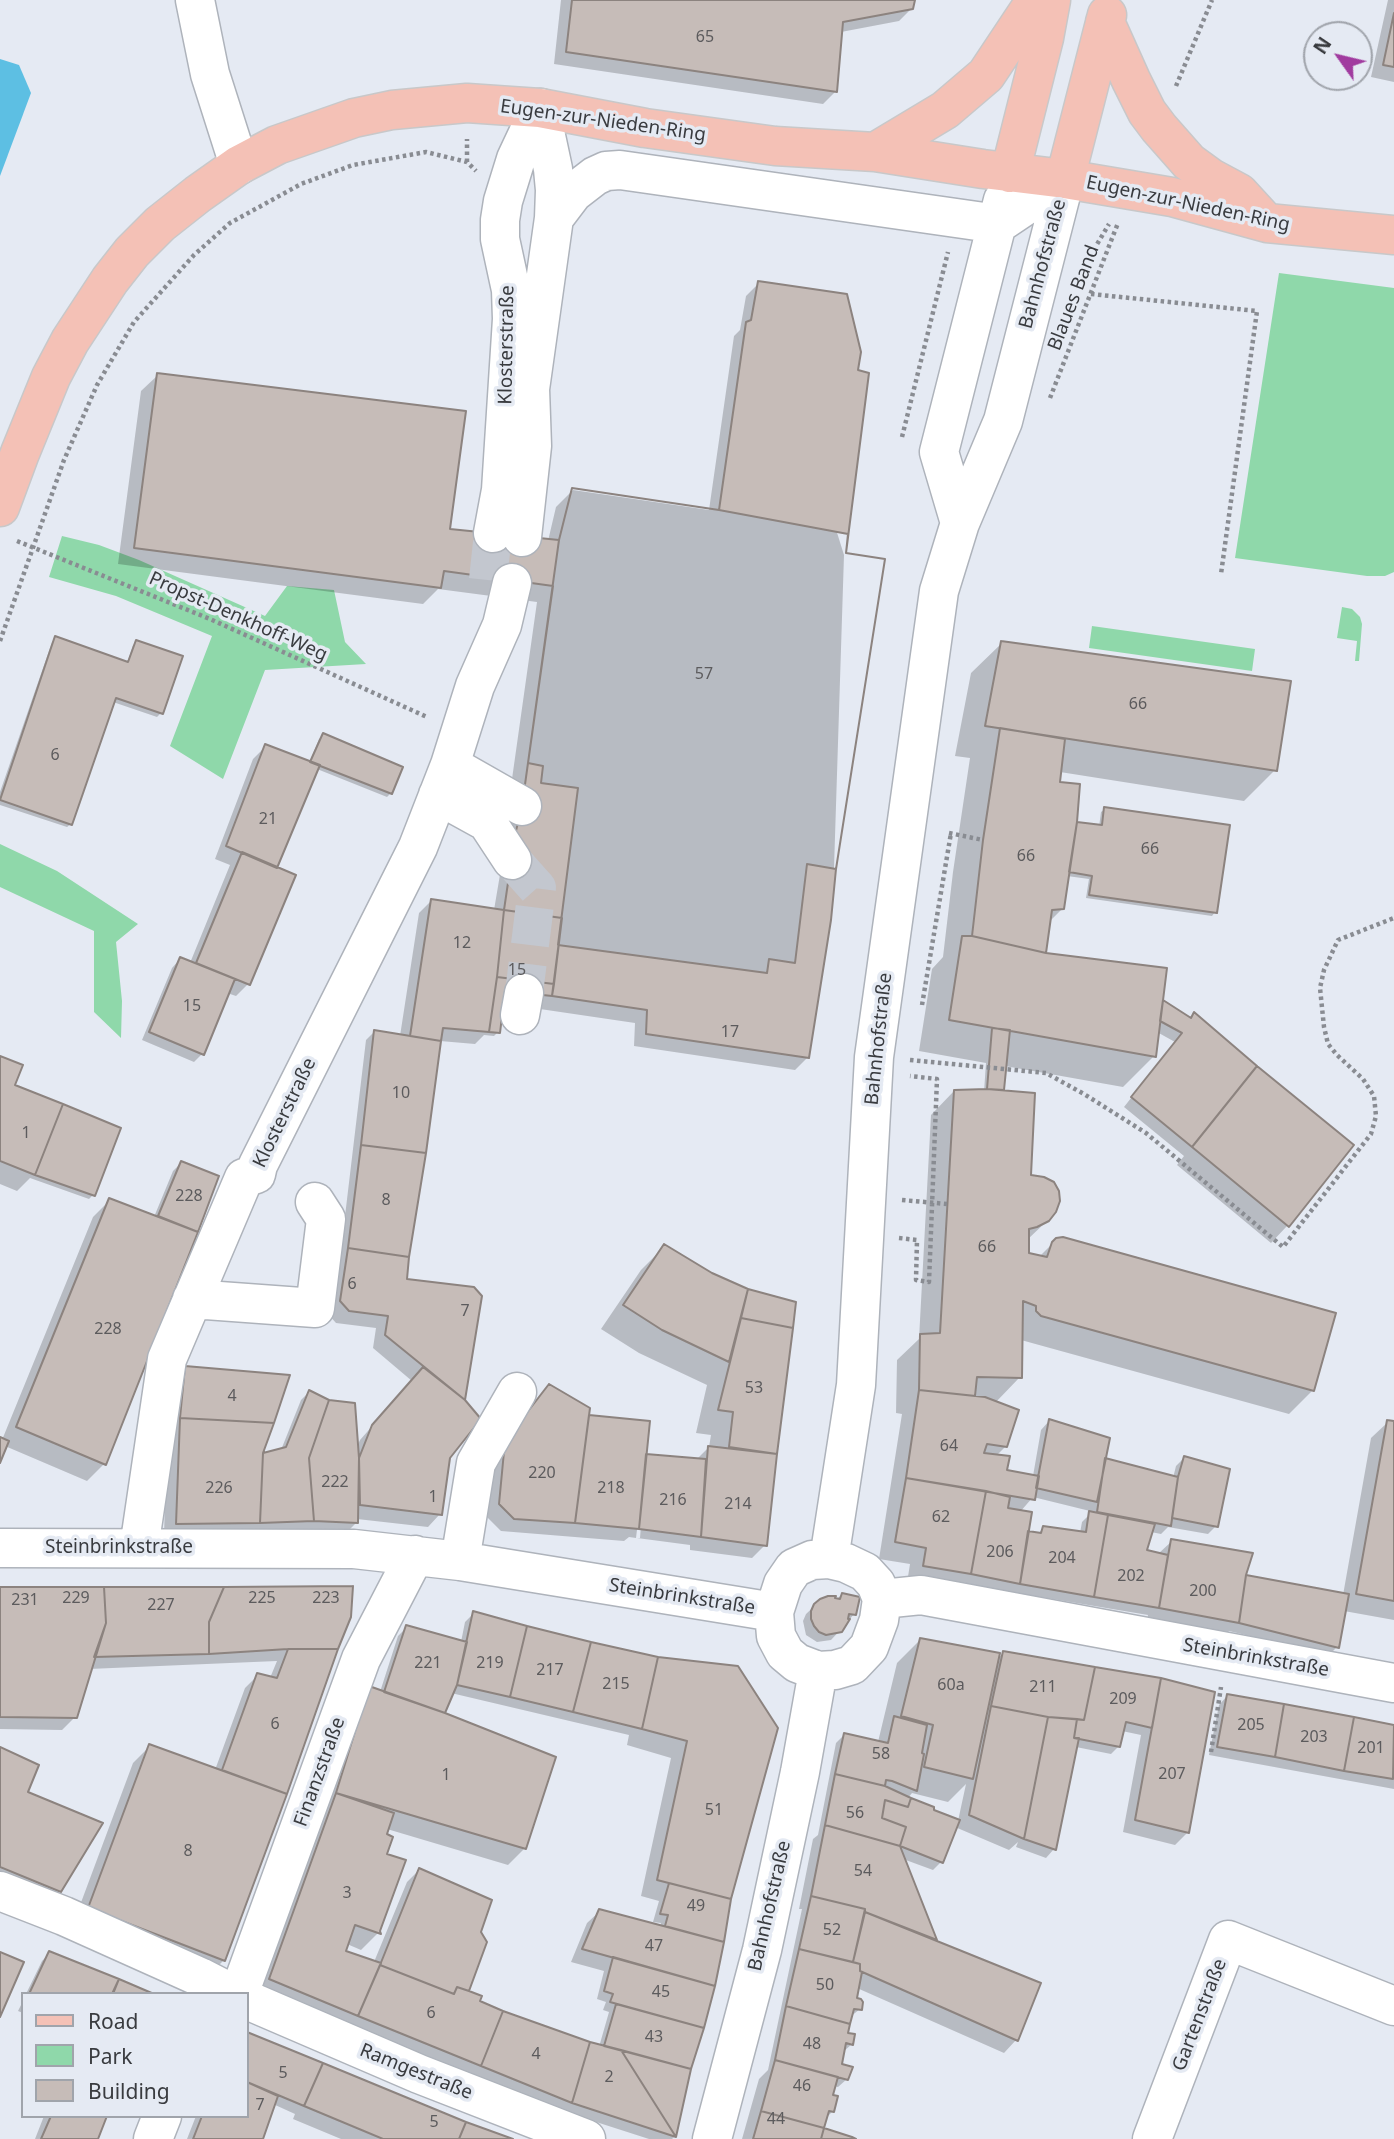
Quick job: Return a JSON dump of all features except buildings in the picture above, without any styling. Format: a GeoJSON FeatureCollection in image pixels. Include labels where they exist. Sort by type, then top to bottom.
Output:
{"type":"FeatureCollection","features":[{"type":"Feature","properties":{"kind":"main road"},"geometry":{"type":"LineString","coordinates":[[875,152],[945,110],[986,75],[1036,0]]}},
{"type":"Feature","properties":{"kind":"main road"},"geometry":{"type":"LineString","coordinates":[[1010,173],[1051,0]]}},
{"type":"Feature","properties":{"kind":"main road"},"geometry":{"type":"LineString","coordinates":[[1108,11],[1131,80],[1147,112],[1189,162],[1239,193],[1267,223]]}},
{"type":"Feature","properties":{"kind":"main road","name":"Bahnhofstraße"},"geometry":{"type":"LineString","coordinates":[[1065,179],[1108,11]]}},
{"type":"Feature","properties":{"kind":"main road","name":"Eugen-zur-Nieden-Ring"},"geometry":{"type":"LineString","coordinates":[[6,522],[20,453],[51,377],[70,341],[132,252],[160,224],[239,165],[277,145],[366,115],[467,103],[540,108],[645,128],[775,146],[875,152],[1065,179],[1172,197],[1267,223],[1394,235]]}},
{"type":"Feature","properties":{"kind":"street"},"geometry":{"type":"LineString","coordinates":[[195,0],[210,74],[239,165]]}},
{"type":"Feature","properties":{"kind":"street","name":"Klosterstraße"},"geometry":{"type":"LineString","coordinates":[[540,108],[555,190],[564,206],[530,389],[532,446],[507,535],[501,490],[512,319],[511,290],[500,239],[499,219],[516,159],[540,108]]}},
{"type":"Feature","properties":{"kind":"street"},"geometry":{"type":"LineString","coordinates":[[564,206],[595,176],[606,171],[620,170],[998,224]]}},
{"type":"Feature","properties":{"kind":"street"},"geometry":{"type":"LineString","coordinates":[[960,523],[939,452],[1010,173]]}},
{"type":"Feature","properties":{"kind":"street","name":"Eugen-zur-Nieden-Ring"},"geometry":{"type":"LineString","coordinates":[[998,224],[1065,179]]}},
{"type":"Feature","properties":{"kind":"street","name":"Bahnhofstraße"},"geometry":{"type":"LineString","coordinates":[[829,1559],[856,1385],[874,1058],[939,591],[960,523],[1003,421],[1065,179]]}},
{"type":"Feature","properties":{"kind":"street","name":"Klosterstraße"},"geometry":{"type":"LineString","coordinates":[[139,1548],[167,1359],[244,1178],[256,1174],[258,1165],[406,871],[450,764],[475,686],[502,625],[500,582]]}},
{"type":"Feature","properties":{"kind":"street"},"geometry":{"type":"LineString","coordinates":[[450,764],[522,806]]}},
{"type":"Feature","properties":{"kind":"street"},"geometry":{"type":"LineString","coordinates":[[450,764],[512,860]]}},
{"type":"Feature","properties":{"kind":"street"},"geometry":{"type":"LineString","coordinates":[[192,1299],[315,1308],[326,1219],[315,1202]]}},
{"type":"Feature","properties":{"kind":"street"},"geometry":{"type":"LineString","coordinates":[[460,1561],[476,1463],[517,1392]]}},
{"type":"Feature","properties":{"kind":"street","name":"Steinbrinkstraße"},"geometry":{"type":"LineString","coordinates":[[0,1548],[354,1549],[460,1561],[774,1612],[783,1584],[794,1568],[812,1560],[829,1559]]}},
{"type":"Feature","properties":{"kind":"street","name":"Finanzstraße"},"geometry":{"type":"LineString","coordinates":[[232,1992],[361,1659],[415,1555]]}},
{"type":"Feature","properties":{"kind":"street"},"geometry":{"type":"LineString","coordinates":[[774,1612],[776,1636],[785,1653],[797,1663],[818,1671],[852,1665],[869,1647],[879,1620],[882,1599],[876,1584],[865,1572],[829,1559]]}},
{"type":"Feature","properties":{"kind":"street","name":"Steinbrinkstraße"},"geometry":{"type":"LineString","coordinates":[[882,1599],[921,1595],[1394,1683]]}},
{"type":"Feature","properties":{"kind":"street","name":"Bahnhofstraße"},"geometry":{"type":"LineString","coordinates":[[712,2139],[762,1950],[800,1773],[818,1671]]}},
{"type":"Feature","properties":{"kind":"street","name":"Ramgestraße"},"geometry":{"type":"LineString","coordinates":[[0,1891],[200,1977],[227,1992]]}},
{"type":"Feature","properties":{"kind":"street","name":"Gartenstraße"},"geometry":{"type":"LineString","coordinates":[[1152,2139],[1228,1940],[1394,2007]]}},
{"type":"Feature","properties":{"kind":"street","name":"Ramgestraße"},"geometry":{"type":"LineString","coordinates":[[248,2001],[419,2074],[583,2138]]}},
{"type":"Feature","properties":{"kind":"street"},"geometry":{"type":"LineString","coordinates":[[153,2139],[161,2118]]}},
{"type":"Feature","properties":{"kind":"path"},"geometry":{"type":"LineString","coordinates":[[1159,128],[1212,0]]}},
{"type":"Feature","properties":{"kind":"path","name":"Blaues Band"},"geometry":{"type":"LineString","coordinates":[[1045,409],[1130,191]]}},
{"type":"Feature","properties":{"kind":"path"},"geometry":{"type":"LineString","coordinates":[[1091,293],[1257,312],[1221,573]]}},
{"type":"Feature","properties":{"kind":"path","name":"Propst-Denkhoff-Weg"},"geometry":{"type":"LineString","coordinates":[[6,522],[210,619],[450,764]]}},
{"type":"Feature","properties":{"kind":"path"},"geometry":{"type":"LineString","coordinates":[[939,832],[983,840]]}},
{"type":"Feature","properties":{"kind":"path"},"geometry":{"type":"LineString","coordinates":[[921,1007],[951,834]]}},
{"type":"Feature","properties":{"kind":"path"},"geometry":{"type":"LineString","coordinates":[[953,1065],[1046,1073],[1146,1133],[1283,1247],[1371,1134],[1376,1116],[1374,1097],[1363,1079],[1328,1044],[1320,988],[1324,970],[1338,940],[1394,918]]}},
{"type":"Feature","properties":{"kind":"path"},"geometry":{"type":"LineString","coordinates":[[914,1047],[910,1077],[937,1079],[929,1282],[916,1280],[917,1240]]}},
{"type":"Feature","properties":{"kind":"path"},"geometry":{"type":"LineString","coordinates":[[907,1200],[947,1204]]}},
{"type":"Feature","properties":{"kind":"path"},"geometry":{"type":"LineString","coordinates":[[1211,1752],[1225,1653]]}},
{"type":"Feature","properties":{"kind":"green space"},"geometry":{"type":"Polygon","coordinates":[[[1279,273],[1394,288],[1394,572],[1385,576],[1367,576],[1235,558],[1279,273]]]}},
{"type":"Feature","properties":{"kind":"green space"},"geometry":{"type":"Polygon","coordinates":[[[62,536],[99,545],[139,560],[265,616],[287,586],[334,590],[345,642],[366,664],[265,670],[223,779],[170,746],[212,636],[116,596],[49,577],[62,536]]]}},
{"type":"Feature","properties":{"kind":"green space"},"geometry":{"type":"Polygon","coordinates":[[[1342,607],[1352,609],[1360,617],[1362,624],[1359,661],[1355,661],[1357,641],[1337,638],[1342,607]]]}},
{"type":"Feature","properties":{"kind":"green space"},"geometry":{"type":"Polygon","coordinates":[[[1092,626],[1255,649],[1252,671],[1089,648],[1092,626]]]}},
{"type":"Feature","properties":{"kind":"green space"},"geometry":{"type":"Polygon","coordinates":[[[0,844],[57,871],[138,924],[116,942],[122,1001],[121,1038],[94,1012],[94,931],[0,887],[0,844]]]}},
{"type":"Feature","properties":{"kind":"water"},"geometry":{"type":"Polygon","coordinates":[[[0,59],[19,65],[31,93],[0,176],[0,59]]]}},
{"type":"Feature","properties":{"kind":"tunnel"},"geometry":{"type":"LineString","coordinates":[[488,580],[493,533]]}},
{"type":"Feature","properties":{"kind":"tunnel"},"geometry":{"type":"LineString","coordinates":[[512,860],[537,888],[524,993]]}}]}
